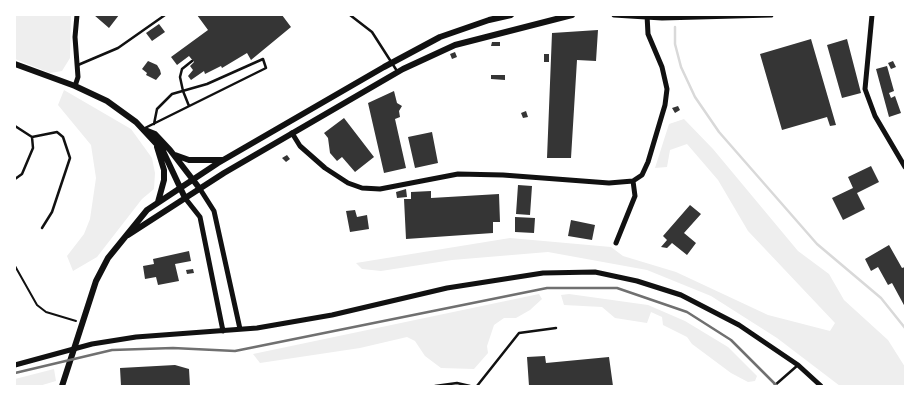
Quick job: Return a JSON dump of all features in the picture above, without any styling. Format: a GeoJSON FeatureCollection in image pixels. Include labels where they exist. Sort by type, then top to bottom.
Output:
{"type":"FeatureCollection","features":[{"type":"Feature","properties":{"kind":"street"},"geometry":{"type":"LineString","coordinates":[[75,86],[78,77],[76,65],[77,15]]}},
{"type":"Feature","properties":{"kind":"street"},"geometry":{"type":"LineString","coordinates":[[62,386],[96,281],[108,258],[147,210],[223,160],[392,63],[440,38],[489,20],[511,15]]}},
{"type":"Feature","properties":{"kind":"street"},"geometry":{"type":"LineString","coordinates":[[125,237],[292,133],[397,72],[455,45],[572,15]]}},
{"type":"Feature","properties":{"kind":"street"},"geometry":{"type":"LineString","coordinates":[[614,15],[771,15]]}},
{"type":"Feature","properties":{"kind":"street"},"geometry":{"type":"LineString","coordinates":[[872,15],[866,88],[875,116],[905,167]]}},
{"type":"Feature","properties":{"kind":"street"},"geometry":{"type":"LineString","coordinates":[[292,133],[300,146],[325,168],[348,183],[362,188],[380,189],[458,174],[609,183],[633,181],[642,174],[648,162],[665,105],[667,88],[662,67],[651,43],[647,16]]}},
{"type":"Feature","properties":{"kind":"street"},"geometry":{"type":"LineString","coordinates":[[15,64],[75,86],[107,102],[143,129],[163,151],[185,198],[200,217],[223,331]]}},
{"type":"Feature","properties":{"kind":"street"},"geometry":{"type":"LineString","coordinates":[[143,129],[155,134],[174,155],[214,211],[240,330]]}},
{"type":"Feature","properties":{"kind":"street"},"geometry":{"type":"LineString","coordinates":[[154,142],[164,170],[164,180],[158,202]]}},
{"type":"Feature","properties":{"kind":"street"},"geometry":{"type":"LineString","coordinates":[[174,155],[189,160],[223,160]]}},
{"type":"Feature","properties":{"kind":"street"},"geometry":{"type":"LineString","coordinates":[[616,243],[634,196],[633,181]]}},
{"type":"Feature","properties":{"kind":"street"},"geometry":{"type":"LineString","coordinates":[[15,365],[92,344],[136,337],[240,330],[332,315],[476,284],[543,273],[595,272],[636,281],[681,295],[739,325],[798,365],[821,386]]}},
{"type":"Feature","properties":{"kind":"lane"},"geometry":{"type":"LineString","coordinates":[[76,65],[118,48],[165,15]]}},
{"type":"Feature","properties":{"kind":"lane"},"geometry":{"type":"LineString","coordinates":[[350,15],[372,32],[397,72]]}},
{"type":"Feature","properties":{"kind":"lane"},"geometry":{"type":"LineString","coordinates":[[143,129],[154,124],[266,68],[263,58],[207,84],[172,94],[156,109],[154,124]]}},
{"type":"Feature","properties":{"kind":"lane"},"geometry":{"type":"LineString","coordinates":[[189,106],[180,77],[182,69],[192,61]]}},
{"type":"Feature","properties":{"kind":"lane"},"geometry":{"type":"LineString","coordinates":[[15,126],[32,137],[57,132],[63,137],[70,158],[52,212],[42,228]]}},
{"type":"Feature","properties":{"kind":"lane"},"geometry":{"type":"LineString","coordinates":[[15,179],[22,174],[33,148],[32,137]]}},
{"type":"Feature","properties":{"kind":"lane"},"geometry":{"type":"LineString","coordinates":[[477,386],[519,332],[556,328]]}},
{"type":"Feature","properties":{"kind":"lane"},"geometry":{"type":"LineString","coordinates":[[774,386],[798,365]]}},
{"type":"Feature","properties":{"kind":"lane"},"geometry":{"type":"LineString","coordinates":[[435,386],[457,383],[470,386]]}},
{"type":"Feature","properties":{"kind":"path"},"geometry":{"type":"LineString","coordinates":[[15,266],[37,304],[46,312],[81,323]]}},
{"type":"Feature","properties":{"kind":"shaded area"},"geometry":{"type":"Polygon","coordinates":[[[15,15],[71,15],[70,58],[62,71],[50,73],[15,59],[15,15]]]}},
{"type":"Feature","properties":{"kind":"shaded area"},"geometry":{"type":"Polygon","coordinates":[[[64,90],[131,129],[152,158],[155,173],[154,189],[142,199],[97,257],[73,271],[67,256],[84,234],[90,219],[96,178],[91,145],[58,105],[64,90]]]}},
{"type":"Feature","properties":{"kind":"shaded area"},"geometry":{"type":"Polygon","coordinates":[[[684,119],[713,149],[798,251],[829,274],[844,300],[888,340],[905,367],[905,386],[840,386],[777,338],[711,296],[647,270],[548,252],[452,260],[381,271],[362,269],[356,263],[510,238],[611,247],[623,256],[676,272],[768,315],[830,331],[835,323],[748,231],[718,180],[687,144],[670,150],[667,167],[655,168],[669,124],[684,119]]]}},
{"type":"Feature","properties":{"kind":"shaded area"},"geometry":{"type":"Polygon","coordinates":[[[539,294],[542,299],[530,310],[516,318],[504,318],[494,325],[487,346],[488,353],[474,369],[441,368],[425,356],[415,341],[407,337],[360,348],[260,363],[253,354],[539,294]]]}},
{"type":"Feature","properties":{"kind":"shaded area"},"geometry":{"type":"Polygon","coordinates":[[[569,294],[648,305],[685,321],[728,347],[757,376],[755,381],[748,382],[731,373],[692,344],[687,337],[663,325],[662,317],[651,312],[647,323],[615,318],[602,307],[564,305],[561,295],[569,294]]]}},
{"type":"Feature","properties":{"kind":"shaded area"},"geometry":{"type":"Polygon","coordinates":[[[54,369],[56,381],[39,386],[15,386],[15,379],[54,369]]]}},
{"type":"Feature","properties":{"kind":"building"},"geometry":{"type":"Polygon","coordinates":[[[94,15],[119,15],[109,28],[94,15]]]}},
{"type":"Feature","properties":{"kind":"building"},"geometry":{"type":"Polygon","coordinates":[[[197,15],[282,15],[291,27],[251,60],[247,53],[222,68],[221,66],[205,74],[204,71],[191,80],[188,76],[193,70],[190,66],[194,62],[189,56],[177,65],[171,57],[208,30],[197,15]]]}},
{"type":"Feature","properties":{"kind":"building"},"geometry":{"type":"Polygon","coordinates":[[[159,24],[165,32],[152,41],[146,33],[159,24]]]}},
{"type":"Feature","properties":{"kind":"building"},"geometry":{"type":"Polygon","coordinates":[[[598,30],[596,61],[577,60],[571,158],[547,158],[552,33],[598,30]]]}},
{"type":"Feature","properties":{"kind":"building"},"geometry":{"type":"Polygon","coordinates":[[[811,39],[836,125],[830,126],[827,117],[782,130],[760,54],[811,39]]]}},
{"type":"Feature","properties":{"kind":"building"},"geometry":{"type":"Polygon","coordinates":[[[847,39],[861,93],[842,98],[827,45],[847,39]]]}},
{"type":"Feature","properties":{"kind":"building"},"geometry":{"type":"Polygon","coordinates":[[[492,42],[500,42],[500,46],[491,46],[492,42]]]}},
{"type":"Feature","properties":{"kind":"building"},"geometry":{"type":"Polygon","coordinates":[[[455,52],[457,57],[452,59],[450,54],[455,52]]]}},
{"type":"Feature","properties":{"kind":"building"},"geometry":{"type":"Polygon","coordinates":[[[544,54],[549,54],[549,62],[544,62],[544,54]]]}},
{"type":"Feature","properties":{"kind":"building"},"geometry":{"type":"Polygon","coordinates":[[[148,61],[157,65],[160,70],[161,74],[156,80],[146,75],[147,73],[142,69],[148,61]]]}},
{"type":"Feature","properties":{"kind":"building"},"geometry":{"type":"Polygon","coordinates":[[[893,61],[896,67],[891,69],[888,63],[893,61]]]}},
{"type":"Feature","properties":{"kind":"building"},"geometry":{"type":"Polygon","coordinates":[[[887,66],[894,91],[889,93],[891,98],[895,96],[901,113],[889,117],[876,69],[887,66]]]}},
{"type":"Feature","properties":{"kind":"building"},"geometry":{"type":"Polygon","coordinates":[[[491,75],[505,75],[505,80],[491,79],[491,75]]]}},
{"type":"Feature","properties":{"kind":"building"},"geometry":{"type":"Polygon","coordinates":[[[394,91],[397,103],[402,106],[399,111],[400,117],[395,119],[406,168],[384,173],[368,103],[394,91]]]}},
{"type":"Feature","properties":{"kind":"building"},"geometry":{"type":"Polygon","coordinates":[[[678,106],[680,110],[675,113],[672,108],[678,106]]]}},
{"type":"Feature","properties":{"kind":"building"},"geometry":{"type":"Polygon","coordinates":[[[526,111],[528,117],[523,118],[521,113],[526,111]]]}},
{"type":"Feature","properties":{"kind":"building"},"geometry":{"type":"Polygon","coordinates":[[[344,118],[374,157],[355,172],[342,157],[337,161],[330,153],[328,138],[324,133],[344,118]]]}},
{"type":"Feature","properties":{"kind":"building"},"geometry":{"type":"Polygon","coordinates":[[[432,132],[438,163],[415,168],[408,137],[432,132]]]}},
{"type":"Feature","properties":{"kind":"building"},"geometry":{"type":"Polygon","coordinates":[[[287,155],[290,159],[286,162],[282,158],[287,155]]]}},
{"type":"Feature","properties":{"kind":"building"},"geometry":{"type":"Polygon","coordinates":[[[871,166],[879,182],[857,193],[865,209],[843,220],[832,198],[853,188],[848,177],[871,166]]]}},
{"type":"Feature","properties":{"kind":"building"},"geometry":{"type":"Polygon","coordinates":[[[518,185],[532,186],[530,215],[516,214],[518,185]]]}},
{"type":"Feature","properties":{"kind":"building"},"geometry":{"type":"Polygon","coordinates":[[[406,189],[407,197],[397,198],[396,192],[406,189]]]}},
{"type":"Feature","properties":{"kind":"building"},"geometry":{"type":"Polygon","coordinates":[[[431,191],[431,198],[499,194],[500,222],[493,222],[493,233],[406,239],[404,199],[411,199],[411,192],[431,191]]]}},
{"type":"Feature","properties":{"kind":"building"},"geometry":{"type":"Polygon","coordinates":[[[690,205],[701,214],[684,233],[696,243],[687,255],[672,243],[667,248],[661,247],[667,240],[663,236],[690,205]]]}},
{"type":"Feature","properties":{"kind":"building"},"geometry":{"type":"Polygon","coordinates":[[[355,210],[357,217],[367,215],[369,229],[350,232],[346,211],[355,210]]]}},
{"type":"Feature","properties":{"kind":"building"},"geometry":{"type":"Polygon","coordinates":[[[515,217],[535,218],[534,233],[515,232],[515,217]]]}},
{"type":"Feature","properties":{"kind":"building"},"geometry":{"type":"Polygon","coordinates":[[[571,220],[595,225],[592,240],[568,236],[571,220]]]}},
{"type":"Feature","properties":{"kind":"building"},"geometry":{"type":"Polygon","coordinates":[[[889,245],[902,268],[905,267],[905,307],[892,283],[888,285],[878,267],[871,271],[865,259],[889,245]]]}},
{"type":"Feature","properties":{"kind":"building"},"geometry":{"type":"Polygon","coordinates":[[[189,251],[191,261],[175,264],[179,281],[158,285],[156,277],[145,279],[143,266],[154,264],[153,259],[189,251]]]}},
{"type":"Feature","properties":{"kind":"building"},"geometry":{"type":"Polygon","coordinates":[[[193,269],[194,273],[187,274],[186,270],[193,269]]]}},
{"type":"Feature","properties":{"kind":"building"},"geometry":{"type":"Polygon","coordinates":[[[545,356],[546,363],[609,357],[613,386],[529,386],[527,357],[545,356]]]}},
{"type":"Feature","properties":{"kind":"building"},"geometry":{"type":"Polygon","coordinates":[[[175,365],[189,369],[190,386],[121,386],[120,368],[175,365]]]}},
{"type":"Feature","properties":{"kind":"waterway"},"geometry":{"type":"LineString","coordinates":[[675,27],[675,44],[681,67],[695,97],[719,132],[817,244],[881,298],[905,328]]}},
{"type":"Feature","properties":{"kind":"railway"},"geometry":{"type":"LineString","coordinates":[[15,373],[112,350],[173,348],[235,351],[547,288],[617,288],[687,312],[731,340],[777,386]]}}]}
